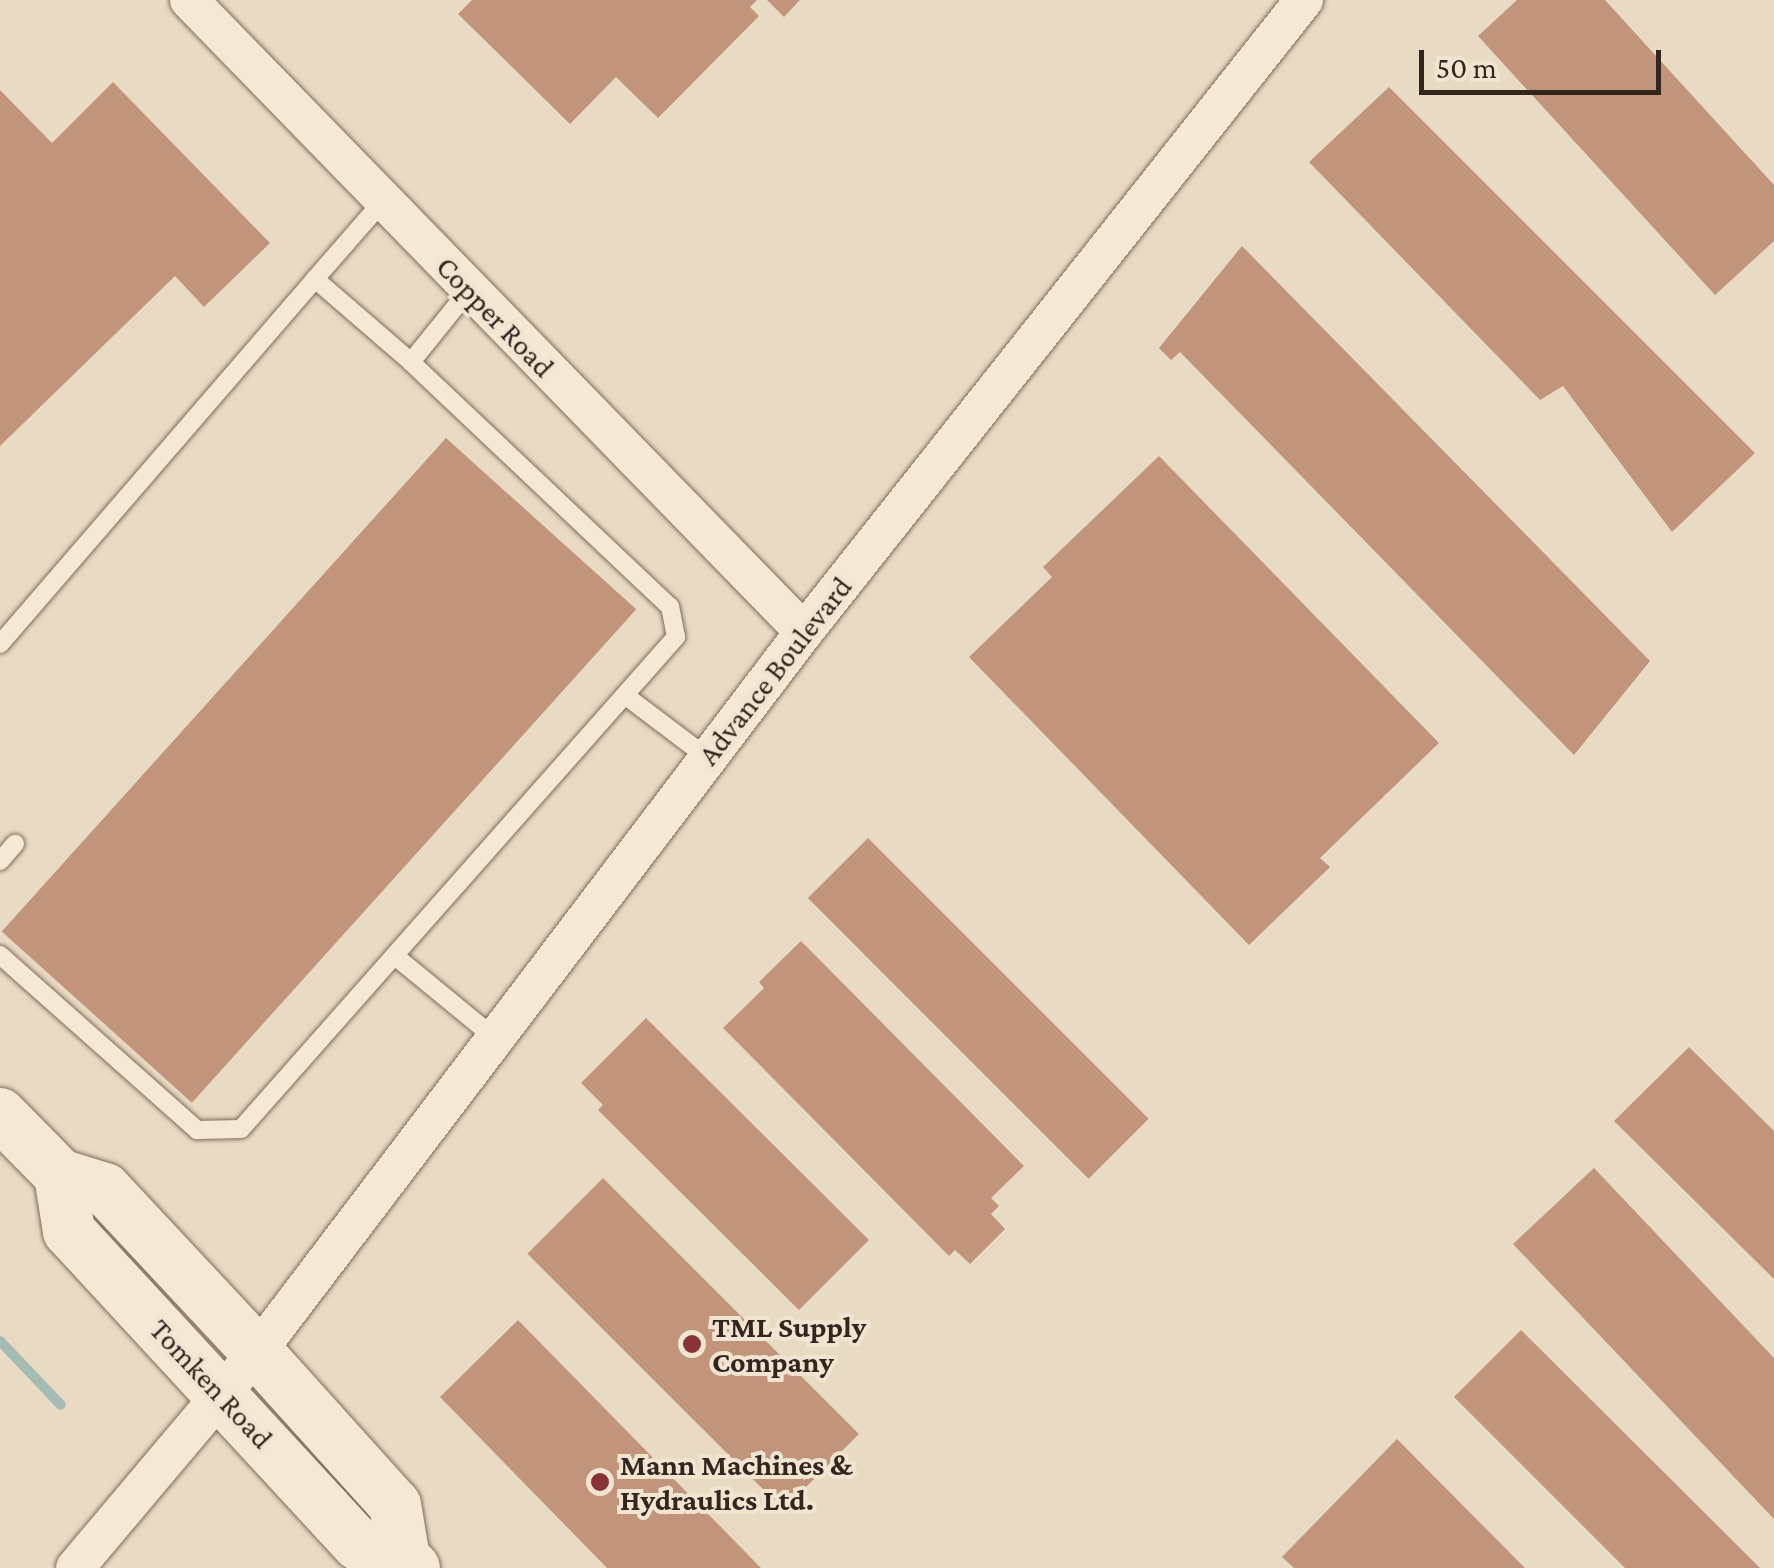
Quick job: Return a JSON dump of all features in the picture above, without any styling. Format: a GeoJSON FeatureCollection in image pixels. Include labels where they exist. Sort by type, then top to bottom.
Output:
{"type":"FeatureCollection","features":[{"type":"Feature","properties":{"kind":"main road","name":"Tomken Road"},"geometry":{"type":"LineString","coordinates":[[0,1114],[60,1175],[105,1189],[258,1352],[394,1505],[409,1563]]}},
{"type":"Feature","properties":{"kind":"main road","name":"Tomken Road"},"geometry":{"type":"LineString","coordinates":[[60,1175],[69,1231],[358,1544],[409,1563]]}},
{"type":"Feature","properties":{"kind":"street","name":"Copper Road"},"geometry":{"type":"LineString","coordinates":[[189,0],[804,632]]}},
{"type":"Feature","properties":{"kind":"street","name":"Advance Boulevard"},"geometry":{"type":"LineString","coordinates":[[75,1568],[258,1352],[804,632],[1304,0]]}},
{"type":"Feature","properties":{"kind":"lane"},"geometry":{"type":"LineString","coordinates":[[0,644],[382,200]]}},
{"type":"Feature","properties":{"kind":"lane"},"geometry":{"type":"LineString","coordinates":[[0,955],[197,1130],[241,1129],[676,637],[670,608],[410,362],[315,280]]}},
{"type":"Feature","properties":{"kind":"lane"},"geometry":{"type":"LineString","coordinates":[[410,362],[470,290]]}},
{"type":"Feature","properties":{"kind":"lane"},"geometry":{"type":"LineString","coordinates":[[626,696],[708,758]]}},
{"type":"Feature","properties":{"kind":"lane"},"geometry":{"type":"LineString","coordinates":[[0,861],[15,844]]}},
{"type":"Feature","properties":{"kind":"lane"},"geometry":{"type":"LineString","coordinates":[[395,956],[496,1038]]}},
{"type":"Feature","properties":{"kind":"building"},"geometry":{"type":"Polygon","coordinates":[[[472,0],[757,0],[750,7],[759,16],[658,118],[616,77],[570,124],[458,14],[472,0]]]}},
{"type":"Feature","properties":{"kind":"building"},"geometry":{"type":"Polygon","coordinates":[[[767,0],[800,0],[784,17],[767,0]]]}},
{"type":"Feature","properties":{"kind":"building"},"geometry":{"type":"Polygon","coordinates":[[[1517,0],[1605,0],[1774,185],[1774,241],[1715,295],[1478,36],[1517,0]]]}},
{"type":"Feature","properties":{"kind":"building"},"geometry":{"type":"Polygon","coordinates":[[[113,82],[270,243],[204,307],[175,276],[0,446],[0,90],[52,143],[113,82]]]}},
{"type":"Feature","properties":{"kind":"building"},"geometry":{"type":"Polygon","coordinates":[[[1389,87],[1755,453],[1672,532],[1563,386],[1540,400],[1309,162],[1389,87]]]}},
{"type":"Feature","properties":{"kind":"building"},"geometry":{"type":"Polygon","coordinates":[[[1242,246],[1650,661],[1574,755],[1180,352],[1171,360],[1159,348],[1242,246]]]}},
{"type":"Feature","properties":{"kind":"building"},"geometry":{"type":"Polygon","coordinates":[[[446,438],[636,609],[192,1103],[2,931],[446,438]]]}},
{"type":"Feature","properties":{"kind":"building"},"geometry":{"type":"Polygon","coordinates":[[[1159,456],[1439,743],[1320,858],[1330,867],[1249,945],[969,657],[1052,577],[1043,567],[1159,456]]]}},
{"type":"Feature","properties":{"kind":"building"},"geometry":{"type":"Polygon","coordinates":[[[868,838],[1149,1119],[1089,1179],[808,898],[868,838]]]}},
{"type":"Feature","properties":{"kind":"building"},"geometry":{"type":"Polygon","coordinates":[[[801,941],[1024,1166],[991,1198],[999,1206],[991,1214],[1005,1229],[970,1264],[955,1250],[949,1256],[723,1028],[764,988],[759,982],[801,941]]]}},
{"type":"Feature","properties":{"kind":"building"},"geometry":{"type":"Polygon","coordinates":[[[646,1018],[869,1240],[799,1310],[598,1110],[603,1105],[581,1083],[646,1018]]]}},
{"type":"Feature","properties":{"kind":"building"},"geometry":{"type":"Polygon","coordinates":[[[1689,1047],[1774,1131],[1774,1279],[1614,1121],[1689,1047]]]}},
{"type":"Feature","properties":{"kind":"building"},"geometry":{"type":"Polygon","coordinates":[[[1594,1168],[1774,1358],[1774,1519],[1513,1244],[1594,1168]]]}},
{"type":"Feature","properties":{"kind":"building","name":"TML Supply Company"},"geometry":{"type":"Polygon","coordinates":[[[603,1178],[859,1434],[783,1510],[527,1254],[603,1178]]]}},
{"type":"Feature","properties":{"kind":"building","name":"Mann Machines & Hydraulics Ltd."},"geometry":{"type":"Polygon","coordinates":[[[518,1320],[761,1568],[607,1568],[440,1397],[518,1320]]]}},
{"type":"Feature","properties":{"kind":"building"},"geometry":{"type":"Polygon","coordinates":[[[1521,1330],[1760,1568],[1625,1568],[1454,1397],[1521,1330]]]}},
{"type":"Feature","properties":{"kind":"building"},"geometry":{"type":"Polygon","coordinates":[[[1397,1439],[1525,1568],[1294,1568],[1282,1557],[1397,1439]]]}},
{"type":"Feature","properties":{"kind":"waterway"},"geometry":{"type":"LineString","coordinates":[[0,1341],[61,1405]]}},
{"type":"Feature","properties":{"kind":"place","name":"TML Supply Company"},"geometry":{"type":"Point","coordinates":[692,1344]}},
{"type":"Feature","properties":{"kind":"place","name":"Mann Machines & Hydraulics Ltd."},"geometry":{"type":"Point","coordinates":[600,1482]}}]}
